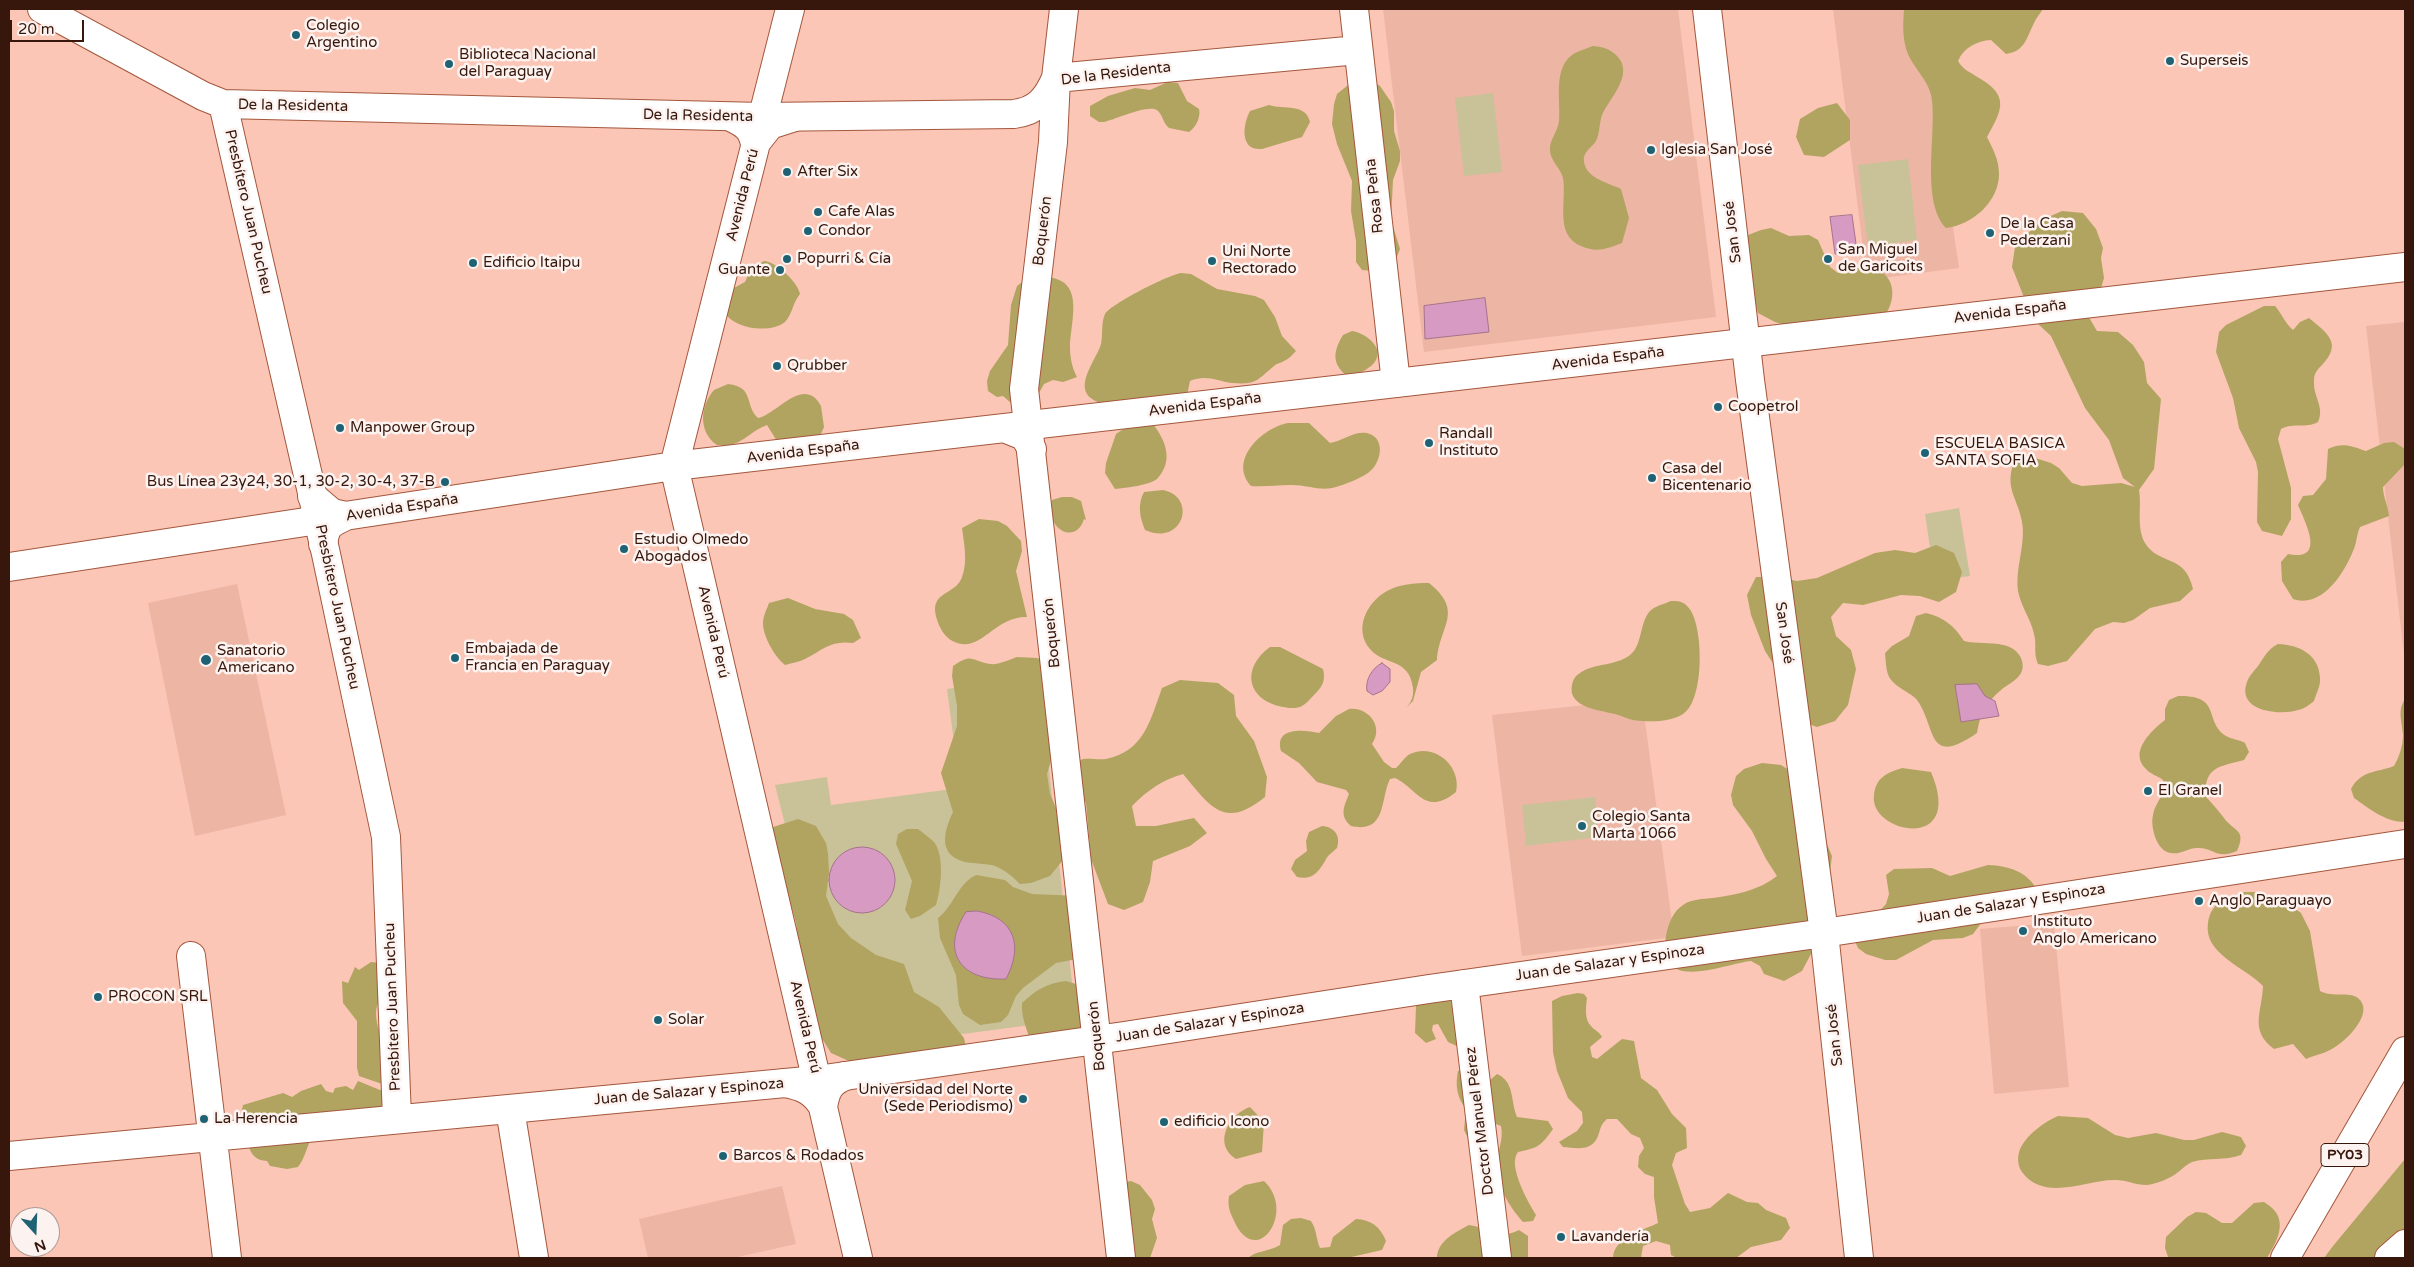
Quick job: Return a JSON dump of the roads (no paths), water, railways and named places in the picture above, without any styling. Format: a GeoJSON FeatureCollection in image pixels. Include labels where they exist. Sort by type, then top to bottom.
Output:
{"type":"FeatureCollection","features":[{"type":"Feature","properties":{"kind":"main road","name":"De la Residenta"},"geometry":{"type":"LineString","coordinates":[[42,9],[203,96],[223,104],[731,117],[1014,114],[1027,112],[1038,106],[1050,92],[1056,78],[1358,50]]}},
{"type":"Feature","properties":{"kind":"main road","name":"Avenida Perú"},"geometry":{"type":"LineString","coordinates":[[790,9],[762,117],[678,467],[858,1258]]}},
{"type":"Feature","properties":{"kind":"main road","name":"Boquerón"},"geometry":{"type":"LineString","coordinates":[[1064,9],[1056,78],[1053,142],[1024,389],[1023,427],[1121,1258]]}},
{"type":"Feature","properties":{"kind":"main road","name":"Rosa Peña"},"geometry":{"type":"LineString","coordinates":[[1354,9],[1396,383]]}},
{"type":"Feature","properties":{"kind":"main road","name":"San José"},"geometry":{"type":"LineString","coordinates":[[1707,9],[1746,343],[1824,933],[1860,1258]]}},
{"type":"Feature","properties":{"kind":"main road","name":"Presbítero Juan Pucheu"},"geometry":{"type":"LineString","coordinates":[[223,104],[318,520],[386,837],[397,1118]]}},
{"type":"Feature","properties":{"kind":"main road"},"geometry":{"type":"LineString","coordinates":[[1027,112],[1038,113],[1047,119],[1051,125],[1053,142]]}},
{"type":"Feature","properties":{"kind":"main road"},"geometry":{"type":"LineString","coordinates":[[731,117],[747,125],[753,132],[756,144]]}},
{"type":"Feature","properties":{"kind":"main road"},"geometry":{"type":"LineString","coordinates":[[756,144],[770,126],[795,117]]}},
{"type":"Feature","properties":{"kind":"main road","name":"Avenida España"},"geometry":{"type":"LineString","coordinates":[[318,520],[332,513],[346,516],[712,462],[2405,267]]}},
{"type":"Feature","properties":{"kind":"main road"},"geometry":{"type":"LineString","coordinates":[[9,567],[318,520]]}},
{"type":"Feature","properties":{"kind":"main road","name":"Juan de Salazar y Espinoza"},"geometry":{"type":"LineString","coordinates":[[845,1076],[1464,984],[1824,933],[2405,844]]}},
{"type":"Feature","properties":{"kind":"main road"},"geometry":{"type":"LineString","coordinates":[[191,956],[227,1258]]}},
{"type":"Feature","properties":{"kind":"main road","name":"Doctor Manuel Pérez"},"geometry":{"type":"LineString","coordinates":[[1464,984],[1496,1258]]}},
{"type":"Feature","properties":{"kind":"main road","name":"PY03"},"geometry":{"type":"LineString","coordinates":[[2285,1258],[2405,1051]]}},
{"type":"Feature","properties":{"kind":"main road"},"geometry":{"type":"LineString","coordinates":[[814,1069],[817,1067],[824,1072],[845,1076]]}},
{"type":"Feature","properties":{"kind":"main road","name":"Juan de Salazar y Espinoza"},"geometry":{"type":"LineString","coordinates":[[9,1156],[784,1083],[814,1069]]}},
{"type":"Feature","properties":{"kind":"main road"},"geometry":{"type":"LineString","coordinates":[[824,1107],[828,1087],[834,1081],[845,1076]]}},
{"type":"Feature","properties":{"kind":"main road"},"geometry":{"type":"LineString","coordinates":[[784,1083],[810,1090],[817,1096],[824,1107]]}},
{"type":"Feature","properties":{"kind":"main road"},"geometry":{"type":"LineString","coordinates":[[510,1109],[534,1258]]}},
{"type":"Feature","properties":{"kind":"main road"},"geometry":{"type":"LineString","coordinates":[[2389,1258],[2405,1244]]}},
{"type":"Feature","properties":{"kind":"place","name":"Colegio Argentino"},"geometry":{"type":"Point","coordinates":[296,35]}},
{"type":"Feature","properties":{"kind":"place","name":"Superseis"},"geometry":{"type":"Point","coordinates":[2170,61]}},
{"type":"Feature","properties":{"kind":"place","name":"Biblioteca Nacional del Paraguay"},"geometry":{"type":"Point","coordinates":[449,64]}},
{"type":"Feature","properties":{"kind":"place","name":"Iglesia San José"},"geometry":{"type":"Point","coordinates":[1651,150]}},
{"type":"Feature","properties":{"kind":"place","name":"After Six"},"geometry":{"type":"Point","coordinates":[787,172]}},
{"type":"Feature","properties":{"kind":"place","name":"Cafe Alas"},"geometry":{"type":"Point","coordinates":[818,212]}},
{"type":"Feature","properties":{"kind":"place","name":"Condor"},"geometry":{"type":"Point","coordinates":[808,231]}},
{"type":"Feature","properties":{"kind":"place","name":"De la Casa Pederzani"},"geometry":{"type":"Point","coordinates":[1990,233]}},
{"type":"Feature","properties":{"kind":"place","name":"Popurri & Cía"},"geometry":{"type":"Point","coordinates":[787,259]}},
{"type":"Feature","properties":{"kind":"place","name":"San Miguel de Garicoits"},"geometry":{"type":"Point","coordinates":[1828,259]}},
{"type":"Feature","properties":{"kind":"place","name":"Uni Norte Rectorado"},"geometry":{"type":"Point","coordinates":[1212,261]}},
{"type":"Feature","properties":{"kind":"place","name":"Edificio Itaipu"},"geometry":{"type":"Point","coordinates":[473,263]}},
{"type":"Feature","properties":{"kind":"place","name":"Guante"},"geometry":{"type":"Point","coordinates":[780,270]}},
{"type":"Feature","properties":{"kind":"place","name":"Qrubber"},"geometry":{"type":"Point","coordinates":[777,366]}},
{"type":"Feature","properties":{"kind":"place","name":"Coopetrol"},"geometry":{"type":"Point","coordinates":[1718,407]}},
{"type":"Feature","properties":{"kind":"place","name":"Manpower Group"},"geometry":{"type":"Point","coordinates":[340,428]}},
{"type":"Feature","properties":{"kind":"place","name":"Randall Instituto"},"geometry":{"type":"Point","coordinates":[1429,443]}},
{"type":"Feature","properties":{"kind":"place","name":"ESCUELA BASICA SANTA SOFIA"},"geometry":{"type":"Point","coordinates":[1925,453]}},
{"type":"Feature","properties":{"kind":"place","name":"Casa del Bicentenario"},"geometry":{"type":"Point","coordinates":[1652,478]}},
{"type":"Feature","properties":{"kind":"place","name":"Bus Línea 23y24, 30-1, 30-2, 30-4, 37-B"},"geometry":{"type":"Point","coordinates":[445,482]}},
{"type":"Feature","properties":{"kind":"place","name":"Estudio Olmedo Abogados"},"geometry":{"type":"Point","coordinates":[624,549]}},
{"type":"Feature","properties":{"kind":"place","name":"Embajada de Francia en Paraguay"},"geometry":{"type":"Point","coordinates":[455,658]}},
{"type":"Feature","properties":{"kind":"place","name":"Sanatorio Americano"},"geometry":{"type":"Point","coordinates":[206,660]}},
{"type":"Feature","properties":{"kind":"place","name":"El Granel"},"geometry":{"type":"Point","coordinates":[2148,791]}},
{"type":"Feature","properties":{"kind":"place","name":"Colegio Santa Marta 1066"},"geometry":{"type":"Point","coordinates":[1582,826]}},
{"type":"Feature","properties":{"kind":"place","name":"Anglo Paraguayo"},"geometry":{"type":"Point","coordinates":[2199,901]}},
{"type":"Feature","properties":{"kind":"place","name":"Instituto Anglo Americano"},"geometry":{"type":"Point","coordinates":[2023,931]}},
{"type":"Feature","properties":{"kind":"place","name":"PROCON SRL"},"geometry":{"type":"Point","coordinates":[98,997]}},
{"type":"Feature","properties":{"kind":"place","name":"Solar"},"geometry":{"type":"Point","coordinates":[658,1020]}},
{"type":"Feature","properties":{"kind":"place","name":"Universidad del Norte (Sede Periodismo)"},"geometry":{"type":"Point","coordinates":[1023,1099]}},
{"type":"Feature","properties":{"kind":"place","name":"La Herencia"},"geometry":{"type":"Point","coordinates":[204,1119]}},
{"type":"Feature","properties":{"kind":"place","name":"edificio Icono"},"geometry":{"type":"Point","coordinates":[1164,1122]}},
{"type":"Feature","properties":{"kind":"place","name":"Barcos & Rodados"},"geometry":{"type":"Point","coordinates":[723,1156]}},
{"type":"Feature","properties":{"kind":"place","name":"Lavandería"},"geometry":{"type":"Point","coordinates":[1561,1237]}}]}
